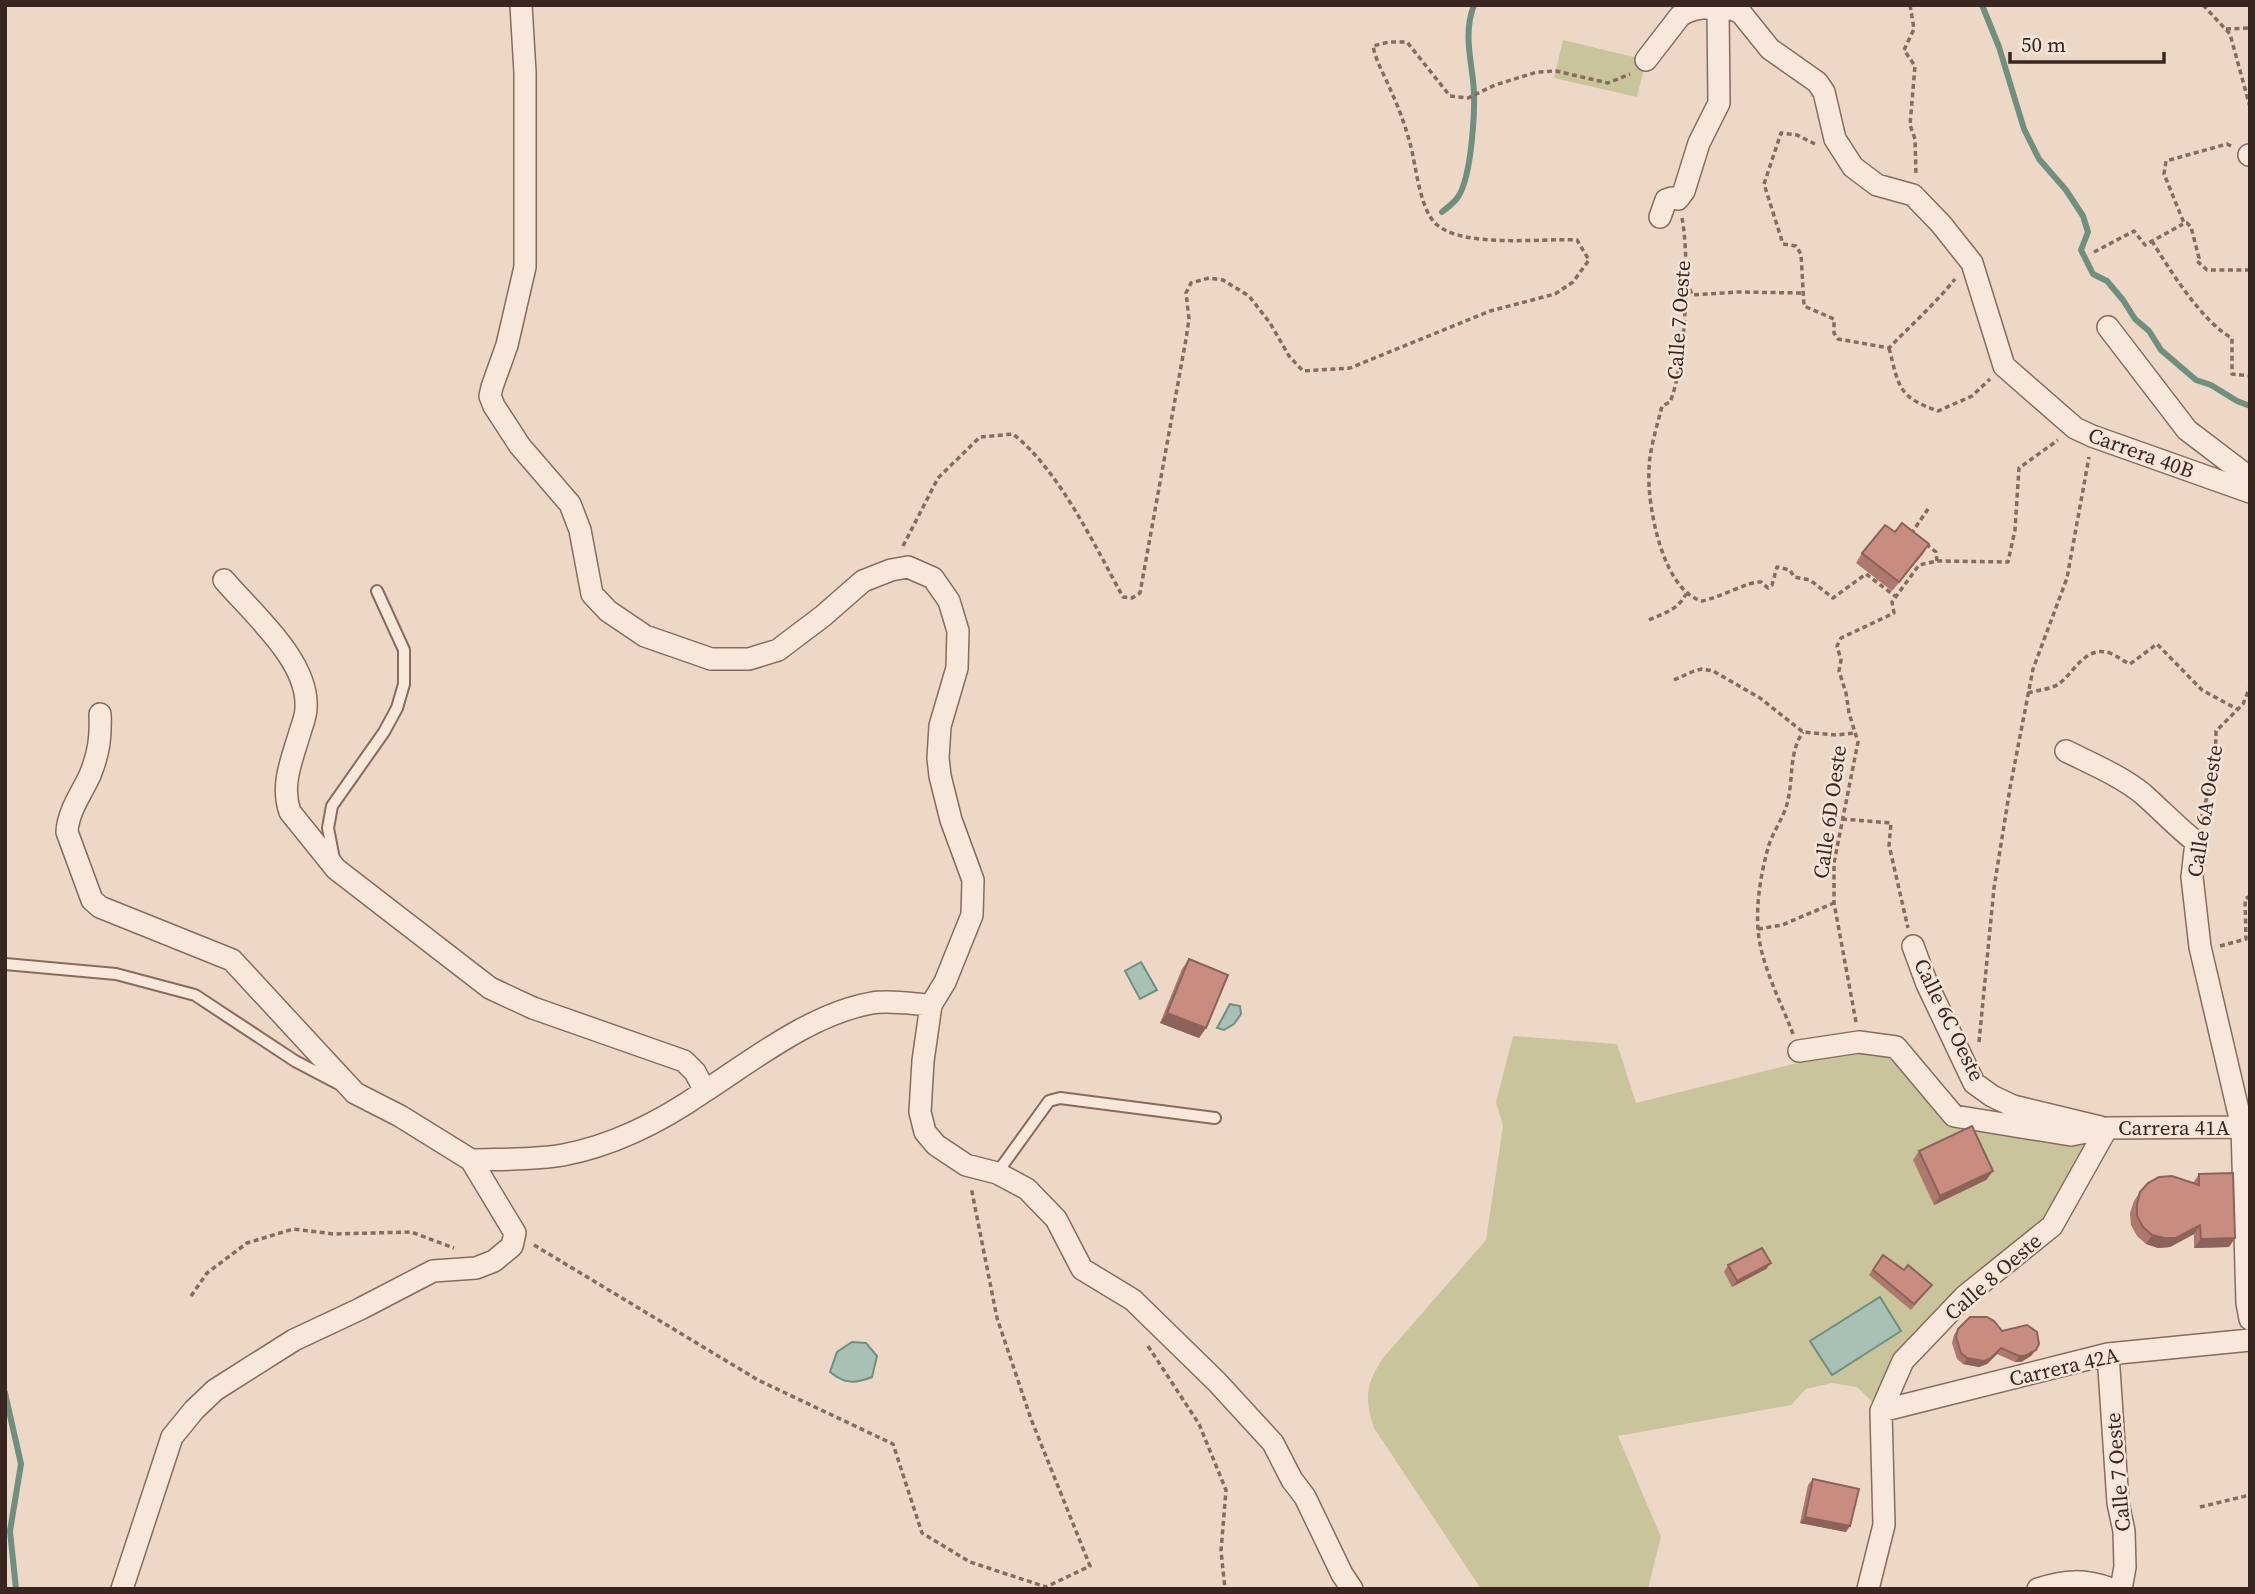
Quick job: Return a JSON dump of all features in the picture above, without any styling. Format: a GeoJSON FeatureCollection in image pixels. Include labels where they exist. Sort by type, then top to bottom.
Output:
{"type":"FeatureCollection","features":[{"type":"Feature","properties":{"kind":"street"},"geometry":{"type":"LineString","coordinates":[[521,5],[525,72],[525,267],[507,345],[490,396],[520,446],[570,504],[580,530],[592,594],[608,611],[645,636],[711,659],[749,659],[778,650],[863,581],[891,570],[908,567],[933,578],[949,601],[958,631],[957,668],[940,726],[940,776],[951,820],[963,845],[974,880],[972,915],[945,982],[931,1005],[923,1061],[920,1112],[925,1132],[936,1145],[966,1165],[997,1172],[1027,1189],[1056,1219],[1082,1269],[1133,1300],[1217,1382],[1273,1443],[1352,1589]]}},
{"type":"Feature","properties":{"kind":"street"},"geometry":{"type":"LineString","coordinates":[[1660,217],[1666,200],[1678,199],[1684,191],[1699,143],[1718,103],[1718,8]]}},
{"type":"Feature","properties":{"kind":"street"},"geometry":{"type":"LineString","coordinates":[[1646,60],[1679,16],[1686,12],[1718,8],[1735,9],[1741,13],[1770,49],[1818,82],[1824,92],[1835,139],[1853,167],[1877,185],[1913,195],[1941,223],[1972,263],[2004,366]]}},
{"type":"Feature","properties":{"kind":"street"},"geometry":{"type":"LineString","coordinates":[[2108,327],[2187,430],[2250,478]]}},
{"type":"Feature","properties":{"kind":"street","name":"Carrera 40B"},"geometry":{"type":"LineString","coordinates":[[2004,366],[2084,432],[2250,492]]}},
{"type":"Feature","properties":{"kind":"street"},"geometry":{"type":"LineString","coordinates":[[224,580],[290,657],[303,684],[307,709],[286,779],[286,802],[297,822],[336,869],[490,988],[533,1008],[684,1061],[695,1072],[705,1091]]}},
{"type":"Feature","properties":{"kind":"street"},"geometry":{"type":"LineString","coordinates":[[100,714],[101,742],[91,772],[67,821],[67,832],[92,900],[100,907],[232,960],[243,968],[355,1093],[400,1116],[471,1160],[515,1233],[512,1246],[494,1261],[476,1268],[433,1271],[360,1310],[294,1340],[215,1390],[172,1437],[122,1589]]}},
{"type":"Feature","properties":{"kind":"street"},"geometry":{"type":"LineString","coordinates":[[2066,751],[2142,794],[2168,820],[2196,842]]}},
{"type":"Feature","properties":{"kind":"street","name":"Calle 6A Oeste"},"geometry":{"type":"LineString","coordinates":[[2196,842],[2192,877],[2200,947],[2242,1127],[2247,1303],[2250,1319]]}},
{"type":"Feature","properties":{"kind":"street","name":"Calle 6C Oeste"},"geometry":{"type":"LineString","coordinates":[[1913,946],[1927,984],[1974,1083],[2012,1106],[2107,1128]]}},
{"type":"Feature","properties":{"kind":"street"},"geometry":{"type":"LineString","coordinates":[[471,1160],[563,1155],[622,1138],[667,1117],[816,1023],[844,1011],[874,1003],[931,1005]]}},
{"type":"Feature","properties":{"kind":"street"},"geometry":{"type":"LineString","coordinates":[[1799,1051],[1859,1042],[1896,1047],[1954,1116],[2071,1135],[2107,1128]]}},
{"type":"Feature","properties":{"kind":"street","name":"Carrera 41A"},"geometry":{"type":"LineString","coordinates":[[2107,1128],[2242,1127]]}},
{"type":"Feature","properties":{"kind":"street","name":"Calle 8 Oeste"},"geometry":{"type":"LineString","coordinates":[[1868,1589],[1884,1524],[1881,1411],[1903,1362],[1965,1296],[2052,1226],[2107,1128]]}},
{"type":"Feature","properties":{"kind":"street","name":"Carrera 42A"},"geometry":{"type":"LineString","coordinates":[[1881,1411],[2108,1354],[2250,1339]]}},
{"type":"Feature","properties":{"kind":"street","name":"Calle 7 Oeste"},"geometry":{"type":"LineString","coordinates":[[2108,1354],[2118,1503],[2124,1531],[2125,1567],[2121,1589]]}},
{"type":"Feature","properties":{"kind":"street"},"geometry":{"type":"LineString","coordinates":[[2038,1589],[2061,1581],[2089,1582],[2111,1589]]}},
{"type":"Feature","properties":{"kind":"lane"},"geometry":{"type":"LineString","coordinates":[[336,869],[328,828],[332,806],[384,732],[397,708],[404,684],[404,650],[377,591]]}},
{"type":"Feature","properties":{"kind":"lane"},"geometry":{"type":"LineString","coordinates":[[5,964],[116,974],[195,995],[295,1061],[355,1093]]}},
{"type":"Feature","properties":{"kind":"lane"},"geometry":{"type":"LineString","coordinates":[[997,1172],[1049,1101],[1060,1098],[1215,1118]]}},
{"type":"Feature","properties":{"kind":"path"},"geometry":{"type":"LineString","coordinates":[[1910,5],[1914,29],[1904,50],[1915,66],[1910,113],[1917,156],[1913,195]]}},
{"type":"Feature","properties":{"kind":"path"},"geometry":{"type":"LineString","coordinates":[[2203,5],[2230,34],[2250,107]]}},
{"type":"Feature","properties":{"kind":"path"},"geometry":{"type":"LineString","coordinates":[[2225,29],[2250,28]]}},
{"type":"Feature","properties":{"kind":"path"},"geometry":{"type":"LineString","coordinates":[[891,570],[938,478],[980,437],[1013,434],[1031,447],[1054,476],[1123,597],[1132,598],[1140,593],[1188,329],[1185,293],[1191,283],[1209,278],[1223,281],[1249,296],[1270,323],[1289,356],[1303,371],[1350,368],[1490,311],[1556,294],[1573,282],[1589,260],[1577,240],[1490,240],[1452,234],[1434,222],[1421,195],[1411,146],[1373,46],[1407,41],[1450,96],[1468,98],[1495,85],[1536,72],[1556,71],[1608,83],[1624,78],[1640,68],[1646,60]]}},
{"type":"Feature","properties":{"kind":"path"},"geometry":{"type":"LineString","coordinates":[[1835,139],[1828,146],[1819,147],[1797,135],[1781,133],[1764,184],[1783,244],[1796,246],[1801,254],[1804,306],[1834,319],[1834,333],[1838,339],[1889,348]]}},
{"type":"Feature","properties":{"kind":"path"},"geometry":{"type":"LineString","coordinates":[[2184,223],[2164,174],[2166,161],[2227,144],[2250,155]]}},
{"type":"Feature","properties":{"kind":"path","name":"Calle 7 Oeste"},"geometry":{"type":"LineString","coordinates":[[1678,199],[1683,224],[1686,279],[1682,340],[1673,395],[1670,402],[1662,407],[1648,468],[1654,524],[1670,570],[1686,594]]}},
{"type":"Feature","properties":{"kind":"path"},"geometry":{"type":"LineString","coordinates":[[2094,252],[2134,231],[2145,245],[2188,223],[2197,247],[2197,261],[2207,270],[2250,270]]}},
{"type":"Feature","properties":{"kind":"path"},"geometry":{"type":"LineString","coordinates":[[2152,241],[2173,275],[2218,331],[2232,338],[2232,374],[2250,376]]}},
{"type":"Feature","properties":{"kind":"path"},"geometry":{"type":"LineString","coordinates":[[1889,348],[1972,263]]}},
{"type":"Feature","properties":{"kind":"path"},"geometry":{"type":"LineString","coordinates":[[1686,279],[1692,295],[1738,292],[1802,293]]}},
{"type":"Feature","properties":{"kind":"path"},"geometry":{"type":"LineString","coordinates":[[1889,348],[1900,387],[1914,402],[1938,411],[1972,396],[2004,366]]}},
{"type":"Feature","properties":{"kind":"path"},"geometry":{"type":"LineString","coordinates":[[1648,620],[1674,610],[1686,594],[1702,601],[1731,593],[1753,581],[1761,582],[1768,588],[1772,586],[1777,567],[1790,570],[1794,577],[1810,580],[1833,598],[1866,574],[1896,596],[1919,565],[1937,561],[2008,562],[2015,530],[2020,468],[2084,432]]}},
{"type":"Feature","properties":{"kind":"path"},"geometry":{"type":"LineString","coordinates":[[1978,1044],[1994,888],[2033,669],[2067,578],[2078,523],[2084,432]]}},
{"type":"Feature","properties":{"kind":"path"},"geometry":{"type":"LineString","coordinates":[[1928,509],[1910,533],[1936,552],[1937,561]]}},
{"type":"Feature","properties":{"kind":"path","name":"Calle 6D Oeste"},"geometry":{"type":"LineString","coordinates":[[1859,1042],[1834,903],[1834,863],[1858,742],[1839,670],[1841,660],[1837,646],[1841,638],[1894,613],[1892,602],[1896,596]]}},
{"type":"Feature","properties":{"kind":"path"},"geometry":{"type":"LineString","coordinates":[[2028,693],[2058,685],[2076,664],[2099,652],[2110,653],[2130,664],[2157,644],[2202,690],[2237,709]]}},
{"type":"Feature","properties":{"kind":"path"},"geometry":{"type":"LineString","coordinates":[[1674,680],[1694,670],[1713,671],[1760,698],[1803,732],[1836,735],[1854,733]]}},
{"type":"Feature","properties":{"kind":"path","name":"Calle 6A Oeste"},"geometry":{"type":"LineString","coordinates":[[2196,842],[2215,767],[2216,732],[2243,704],[2250,687]]}},
{"type":"Feature","properties":{"kind":"path"},"geometry":{"type":"LineString","coordinates":[[1799,1051],[1760,945],[1758,929],[1760,885],[1768,846],[1787,805],[1791,762],[1803,732]]}},
{"type":"Feature","properties":{"kind":"path","name":"Calle 6C Oeste"},"geometry":{"type":"LineString","coordinates":[[1842,819],[1891,823],[1889,845],[1913,946]]}},
{"type":"Feature","properties":{"kind":"path"},"geometry":{"type":"LineString","coordinates":[[2200,947],[2227,945],[2246,939],[2245,899],[2250,896]]}},
{"type":"Feature","properties":{"kind":"path"},"geometry":{"type":"LineString","coordinates":[[1758,929],[1782,925],[1834,903]]}},
{"type":"Feature","properties":{"kind":"path"},"geometry":{"type":"LineString","coordinates":[[515,1233],[758,1380],[893,1444],[922,1532],[970,1562],[1046,1587],[1090,1566],[1031,1419],[998,1318],[966,1165]]}},
{"type":"Feature","properties":{"kind":"path"},"geometry":{"type":"LineString","coordinates":[[191,1296],[207,1273],[247,1243],[293,1229],[334,1234],[411,1231],[461,1251]]}},
{"type":"Feature","properties":{"kind":"path"},"geometry":{"type":"LineString","coordinates":[[1147,1344],[1199,1424],[1226,1490],[1221,1551],[1225,1589]]}},
{"type":"Feature","properties":{"kind":"path"},"geometry":{"type":"LineString","coordinates":[[2200,1507],[2250,1494]]}},
{"type":"Feature","properties":{"kind":"shaded area"},"geometry":{"type":"Polygon","coordinates":[[[1563,40],[1646,60],[1637,97],[1554,78],[1563,40]]]}},
{"type":"Feature","properties":{"kind":"shaded area"},"geometry":{"type":"Polygon","coordinates":[[[1141,962],[1157,990],[1140,999],[1125,971],[1141,962]]]}},
{"type":"Feature","properties":{"kind":"shaded area"},"geometry":{"type":"Polygon","coordinates":[[[1230,1004],[1240,1006],[1241,1014],[1234,1024],[1224,1030],[1217,1028],[1230,1004]]]}},
{"type":"Feature","properties":{"kind":"shaded area"},"geometry":{"type":"Polygon","coordinates":[[[1513,1036],[1617,1044],[1636,1103],[1801,1062],[1799,1051],[1896,1047],[1955,1116],[2107,1128],[2052,1226],[1903,1361],[1881,1411],[1857,1387],[1832,1383],[1806,1389],[1791,1405],[1618,1436],[1661,1537],[1648,1589],[1481,1589],[1374,1428],[1368,1391],[1383,1358],[1486,1240],[1503,1126],[1496,1102],[1513,1036]]]}},
{"type":"Feature","properties":{"kind":"shaded area"},"geometry":{"type":"Polygon","coordinates":[[[1880,1297],[1901,1331],[1832,1375],[1810,1341],[1880,1297]]]}},
{"type":"Feature","properties":{"kind":"shaded area"},"geometry":{"type":"Polygon","coordinates":[[[852,1342],[866,1343],[877,1356],[872,1377],[850,1382],[830,1372],[837,1352],[852,1342]]]}},
{"type":"Feature","properties":{"kind":"building"},"geometry":{"type":"Polygon","coordinates":[[[1902,523],[1929,544],[1899,582],[1862,553],[1885,525],[1895,532],[1902,523]]]}},
{"type":"Feature","properties":{"kind":"building"},"geometry":{"type":"Polygon","coordinates":[[[1189,959],[1228,975],[1206,1028],[1167,1013],[1189,959]]]}},
{"type":"Feature","properties":{"kind":"building"},"geometry":{"type":"Polygon","coordinates":[[[1972,1126],[1993,1171],[1940,1196],[1919,1151],[1972,1126]]]}},
{"type":"Feature","properties":{"kind":"building"},"geometry":{"type":"Polygon","coordinates":[[[2233,1173],[2235,1238],[2201,1239],[2200,1225],[2176,1238],[2164,1238],[2152,1235],[2143,1227],[2137,1216],[2140,1192],[2148,1183],[2159,1177],[2172,1176],[2199,1185],[2199,1174],[2233,1173]]]}},
{"type":"Feature","properties":{"kind":"building"},"geometry":{"type":"Polygon","coordinates":[[[1762,1248],[1771,1263],[1737,1281],[1728,1265],[1762,1248]]]}},
{"type":"Feature","properties":{"kind":"building"},"geometry":{"type":"Polygon","coordinates":[[[1883,1255],[1904,1270],[1908,1265],[1932,1285],[1914,1304],[1873,1270],[1883,1255]]]}},
{"type":"Feature","properties":{"kind":"building"},"geometry":{"type":"Polygon","coordinates":[[[1970,1317],[1987,1317],[2002,1331],[2027,1325],[2037,1332],[2039,1344],[2036,1350],[2025,1356],[2001,1348],[1984,1361],[1967,1358],[1961,1353],[1956,1337],[1958,1329],[1970,1317]]]}},
{"type":"Feature","properties":{"kind":"building"},"geometry":{"type":"Polygon","coordinates":[[[1813,1479],[1859,1489],[1850,1526],[1805,1517],[1813,1479]]]}},
{"type":"Feature","properties":{"kind":"waterway"},"geometry":{"type":"LineString","coordinates":[[1442,212],[1458,197],[1470,157],[1474,91],[1468,33],[1474,5]]}},
{"type":"Feature","properties":{"kind":"waterway"},"geometry":{"type":"LineString","coordinates":[[1982,5],[1999,47],[2024,129],[2039,159],[2066,190],[2083,216],[2088,232],[2081,250],[2093,274],[2107,281],[2135,319],[2149,331],[2161,350],[2196,380],[2250,406]]}},
{"type":"Feature","properties":{"kind":"waterway"},"geometry":{"type":"LineString","coordinates":[[5,1393],[21,1464],[10,1531],[16,1589]]}}]}
